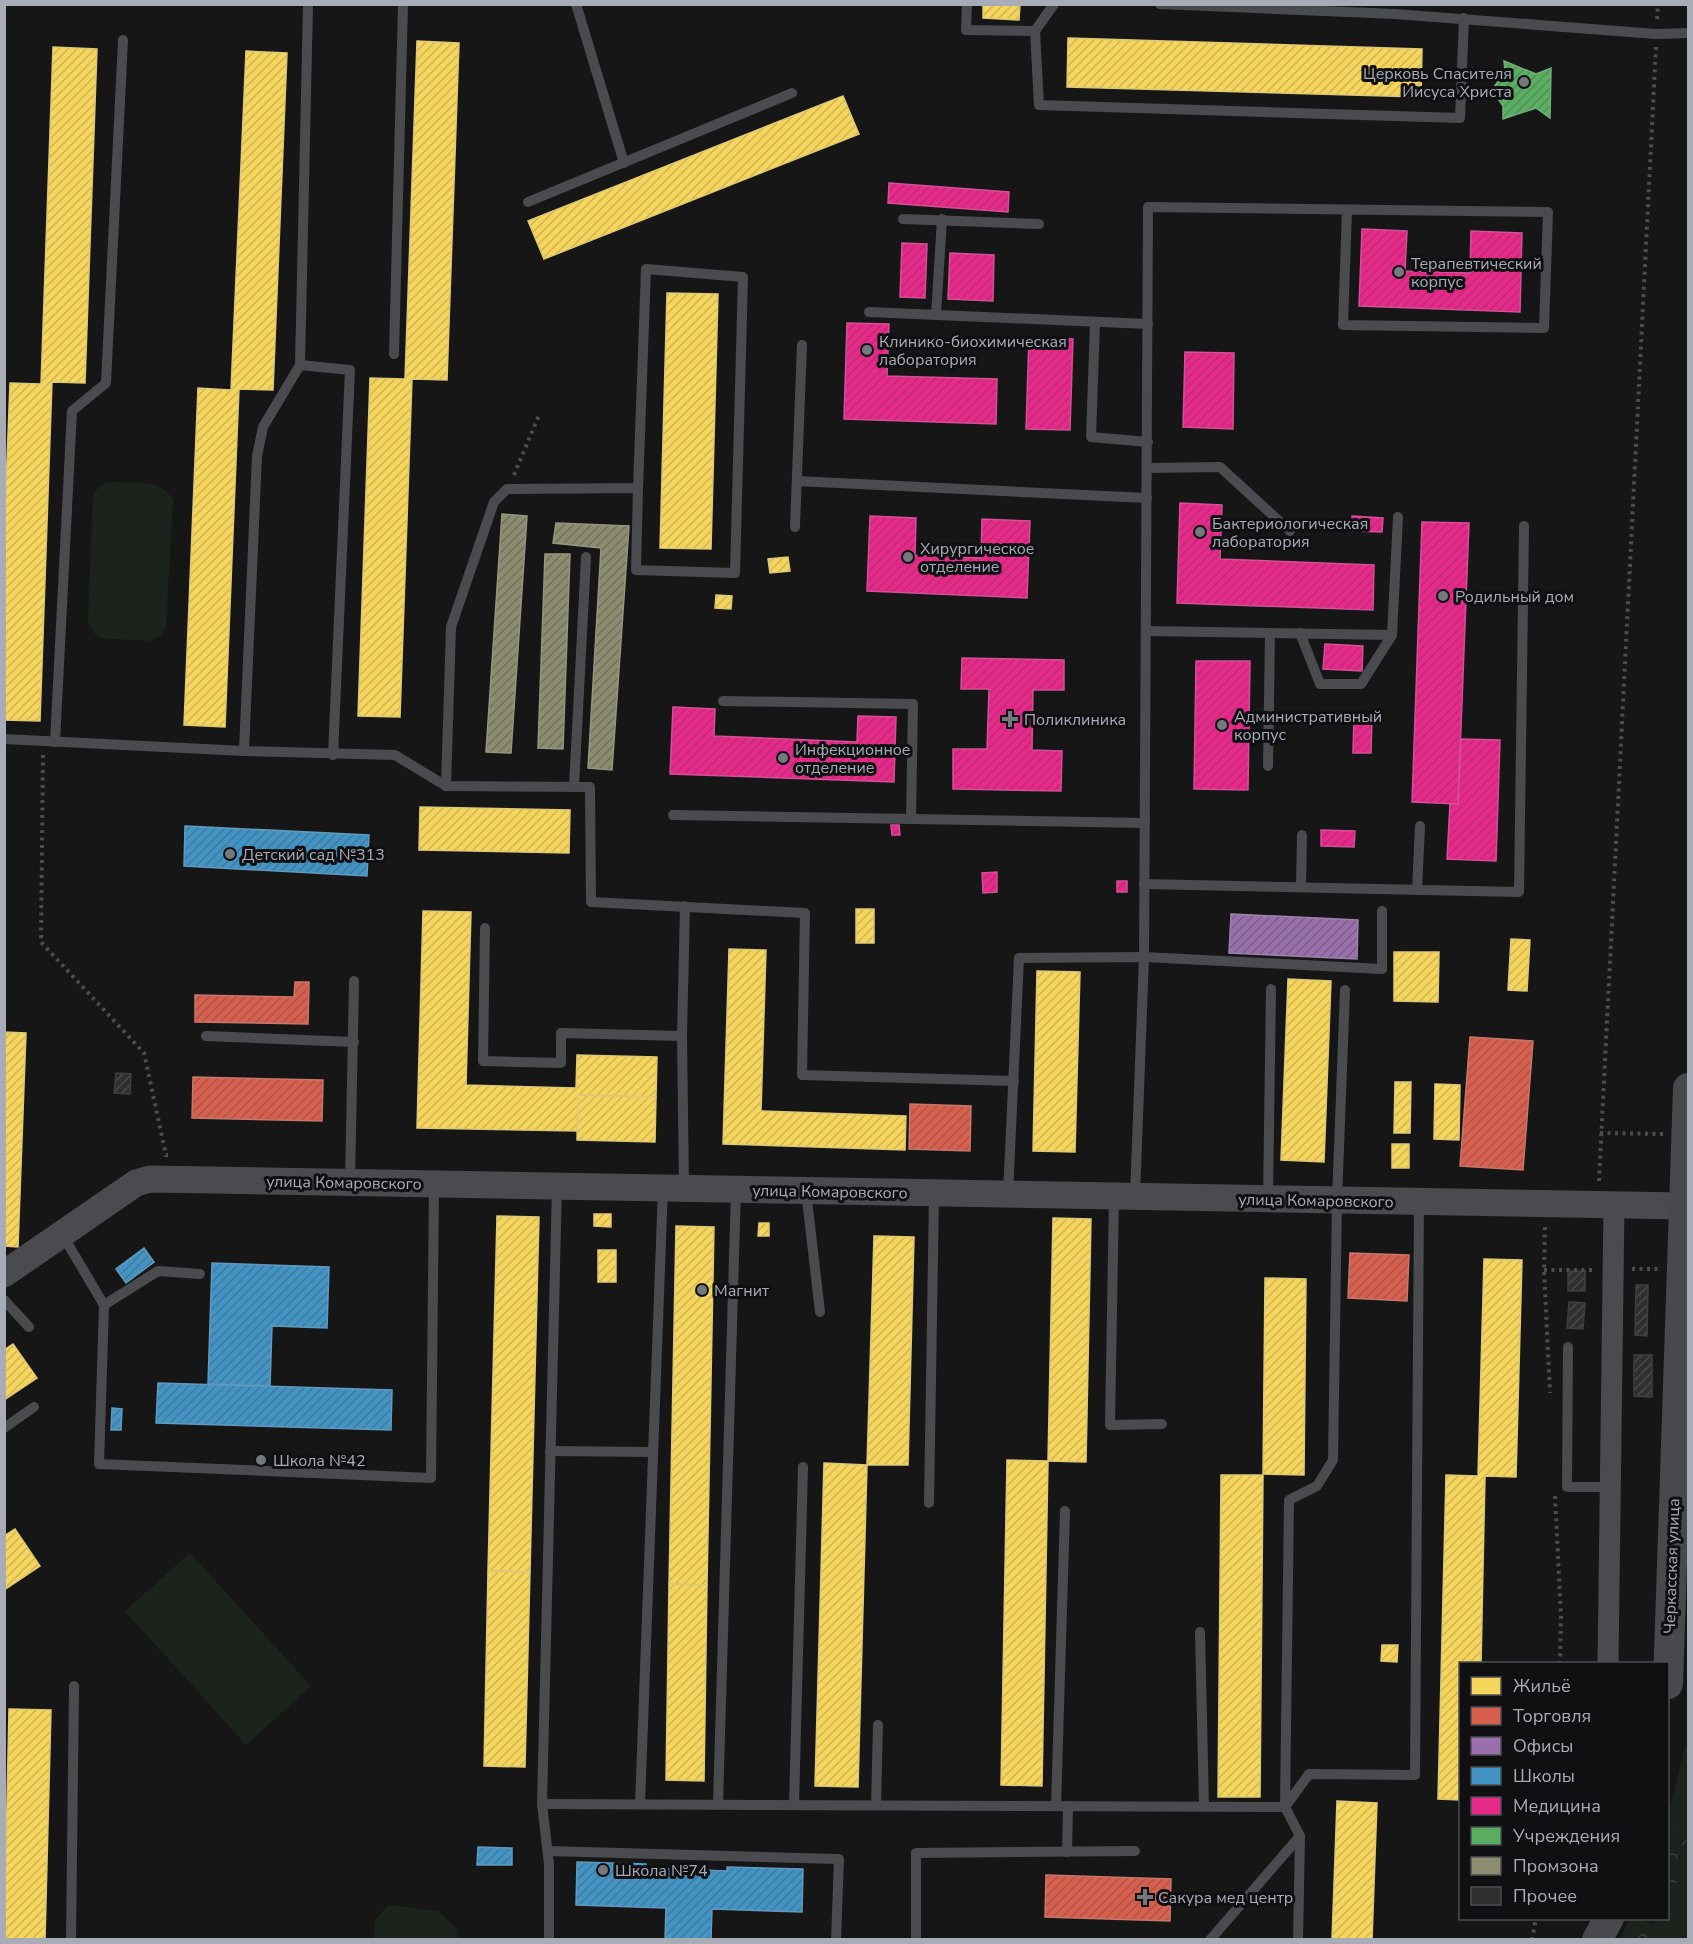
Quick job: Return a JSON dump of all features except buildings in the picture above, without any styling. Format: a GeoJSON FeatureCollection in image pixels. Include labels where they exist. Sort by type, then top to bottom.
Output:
{"type":"FeatureCollection","features":[{"type":"Feature","properties":{"kind":"main road","name":"Черкасская улица"},"geometry":{"type":"LineString","coordinates":[[1669,1662],[1689,1088]]}},
{"type":"Feature","properties":{"kind":"street","name":"улица Комаровского"},"geometry":{"type":"LineString","coordinates":[[4,1274],[136,1183],[150,1179],[1686,1206]]}},
{"type":"Feature","properties":{"kind":"street"},"geometry":{"type":"LineString","coordinates":[[1608,1662],[1614,1206]]}},
{"type":"Feature","properties":{"kind":"lane"},"geometry":{"type":"LineString","coordinates":[[244,751],[257,456],[263,427],[300,365],[308,4]]}},
{"type":"Feature","properties":{"kind":"lane"},"geometry":{"type":"LineString","coordinates":[[394,354],[402,4]]}},
{"type":"Feature","properties":{"kind":"lane"},"geometry":{"type":"LineString","coordinates":[[576,4],[624,163]]}},
{"type":"Feature","properties":{"kind":"lane"},"geometry":{"type":"LineString","coordinates":[[967,4],[966,30],[1035,31]]}},
{"type":"Feature","properties":{"kind":"lane"},"geometry":{"type":"LineString","coordinates":[[1054,4],[1035,31],[1039,105],[1460,118],[1464,18]]}},
{"type":"Feature","properties":{"kind":"lane"},"geometry":{"type":"LineString","coordinates":[[1160,4],[1395,9],[1464,18],[1656,34],[1689,33]]}},
{"type":"Feature","properties":{"kind":"lane"},"geometry":{"type":"LineString","coordinates":[[55,742],[72,411],[106,383],[123,40]]}},
{"type":"Feature","properties":{"kind":"lane"},"geometry":{"type":"LineString","coordinates":[[528,202],[792,93]]}},
{"type":"Feature","properties":{"kind":"lane"},"geometry":{"type":"LineString","coordinates":[[1162,1424],[1110,1425],[1124,1196],[1144,957],[1148,207],[1548,212],[1544,328],[1343,325],[1347,210]]}},
{"type":"Feature","properties":{"kind":"lane"},"geometry":{"type":"LineString","coordinates":[[903,219],[1039,224]]}},
{"type":"Feature","properties":{"kind":"lane"},"geometry":{"type":"LineString","coordinates":[[936,315],[942,219]]}},
{"type":"Feature","properties":{"kind":"lane"},"geometry":{"type":"LineString","coordinates":[[645,269],[743,277],[735,573],[636,570],[638,488],[645,269]]}},
{"type":"Feature","properties":{"kind":"lane"},"geometry":{"type":"LineString","coordinates":[[869,312],[1148,324]]}},
{"type":"Feature","properties":{"kind":"lane"},"geometry":{"type":"LineString","coordinates":[[1095,323],[1090,437],[1148,442]]}},
{"type":"Feature","properties":{"kind":"lane"},"geometry":{"type":"LineString","coordinates":[[795,527],[802,345]]}},
{"type":"Feature","properties":{"kind":"lane"},"geometry":{"type":"LineString","coordinates":[[300,365],[350,370],[333,755]]}},
{"type":"Feature","properties":{"kind":"lane"},"geometry":{"type":"LineString","coordinates":[[1148,468],[1220,467],[1290,531]]}},
{"type":"Feature","properties":{"kind":"lane"},"geometry":{"type":"LineString","coordinates":[[797,481],[1147,498]]}},
{"type":"Feature","properties":{"kind":"lane"},"geometry":{"type":"LineString","coordinates":[[446,786],[451,627],[494,502],[507,489],[638,488]]}},
{"type":"Feature","properties":{"kind":"lane"},"geometry":{"type":"LineString","coordinates":[[1300,633],[1320,684],[1361,684],[1392,635],[1398,517]]}},
{"type":"Feature","properties":{"kind":"lane"},"geometry":{"type":"LineString","coordinates":[[1144,884],[1519,892],[1524,526]]}},
{"type":"Feature","properties":{"kind":"lane"},"geometry":{"type":"LineString","coordinates":[[574,787],[586,557]]}},
{"type":"Feature","properties":{"kind":"lane"},"geometry":{"type":"LineString","coordinates":[[1146,631],[1392,635]]}},
{"type":"Feature","properties":{"kind":"lane"},"geometry":{"type":"LineString","coordinates":[[1268,766],[1270,633]]}},
{"type":"Feature","properties":{"kind":"lane"},"geometry":{"type":"LineString","coordinates":[[723,701],[913,704],[911,819]]}},
{"type":"Feature","properties":{"kind":"lane"},"geometry":{"type":"LineString","coordinates":[[4,739],[333,755],[395,755],[446,786],[590,788],[591,902],[804,913],[802,1075],[1014,1081]]}},
{"type":"Feature","properties":{"kind":"lane"},"geometry":{"type":"LineString","coordinates":[[674,815],[1145,823]]}},
{"type":"Feature","properties":{"kind":"lane"},"geometry":{"type":"LineString","coordinates":[[1417,890],[1420,826]]}},
{"type":"Feature","properties":{"kind":"lane"},"geometry":{"type":"LineString","coordinates":[[1301,887],[1302,835]]}},
{"type":"Feature","properties":{"kind":"lane"},"geometry":{"type":"LineString","coordinates":[[640,1804],[651,1452],[673,1188],[682,1036],[685,906]]}},
{"type":"Feature","properties":{"kind":"lane"},"geometry":{"type":"LineString","coordinates":[[1008,1194],[1019,958],[1144,957],[1382,969],[1382,911]]}},
{"type":"Feature","properties":{"kind":"lane"},"geometry":{"type":"LineString","coordinates":[[485,928],[483,1061],[561,1063],[561,1033],[682,1036]]}},
{"type":"Feature","properties":{"kind":"lane"},"geometry":{"type":"LineString","coordinates":[[350,1182],[354,981]]}},
{"type":"Feature","properties":{"kind":"lane"},"geometry":{"type":"LineString","coordinates":[[1268,1199],[1271,989]]}},
{"type":"Feature","properties":{"kind":"lane"},"geometry":{"type":"LineString","coordinates":[[1298,1940],[1300,1836],[1285,1807],[1289,1500],[1317,1486],[1333,1460],[1337,1200],[1345,990]]}},
{"type":"Feature","properties":{"kind":"lane"},"geometry":{"type":"LineString","coordinates":[[206,1036],[354,1042]]}},
{"type":"Feature","properties":{"kind":"lane"},"geometry":{"type":"LineString","coordinates":[[62,1234],[104,1305],[99,1464],[431,1478],[434,1184]]}},
{"type":"Feature","properties":{"kind":"lane"},"geometry":{"type":"LineString","coordinates":[[549,1940],[548,1851],[542,1804],[557,1186]]}},
{"type":"Feature","properties":{"kind":"lane"},"geometry":{"type":"LineString","coordinates":[[718,1804],[736,1189]]}},
{"type":"Feature","properties":{"kind":"lane"},"geometry":{"type":"LineString","coordinates":[[806,1191],[820,1312]]}},
{"type":"Feature","properties":{"kind":"lane"},"geometry":{"type":"LineString","coordinates":[[929,1503],[934,1194]]}},
{"type":"Feature","properties":{"kind":"lane"},"geometry":{"type":"LineString","coordinates":[[1285,1807],[1308,1774],[1415,1775],[1419,1202]]}},
{"type":"Feature","properties":{"kind":"lane"},"geometry":{"type":"LineString","coordinates":[[104,1305],[158,1271],[200,1274]]}},
{"type":"Feature","properties":{"kind":"lane"},"geometry":{"type":"LineString","coordinates":[[4,1300],[29,1327]]}},
{"type":"Feature","properties":{"kind":"lane"},"geometry":{"type":"LineString","coordinates":[[1568,1347],[1568,1487],[1610,1487]]}},
{"type":"Feature","properties":{"kind":"lane"},"geometry":{"type":"LineString","coordinates":[[4,1428],[34,1407]]}},
{"type":"Feature","properties":{"kind":"lane"},"geometry":{"type":"LineString","coordinates":[[550,1451],[651,1452]]}},
{"type":"Feature","properties":{"kind":"lane"},"geometry":{"type":"LineString","coordinates":[[794,1805],[802,1467]]}},
{"type":"Feature","properties":{"kind":"lane"},"geometry":{"type":"LineString","coordinates":[[1056,1806],[1065,1511]]}},
{"type":"Feature","properties":{"kind":"lane"},"geometry":{"type":"LineString","coordinates":[[1200,1632],[1204,1806]]}},
{"type":"Feature","properties":{"kind":"lane"},"geometry":{"type":"LineString","coordinates":[[71,1940],[74,1686]]}},
{"type":"Feature","properties":{"kind":"lane"},"geometry":{"type":"LineString","coordinates":[[876,1805],[878,1725]]}},
{"type":"Feature","properties":{"kind":"lane"},"geometry":{"type":"LineString","coordinates":[[542,1804],[1285,1807]]}},
{"type":"Feature","properties":{"kind":"lane"},"geometry":{"type":"LineString","coordinates":[[1067,1852],[1068,1806]]}},
{"type":"Feature","properties":{"kind":"lane"},"geometry":{"type":"LineString","coordinates":[[1210,1940],[1300,1836]]}},
{"type":"Feature","properties":{"kind":"lane"},"geometry":{"type":"LineString","coordinates":[[548,1851],[839,1859],[836,1940]]}},
{"type":"Feature","properties":{"kind":"lane"},"geometry":{"type":"LineString","coordinates":[[916,1940],[916,1853],[1135,1851]]}},
{"type":"Feature","properties":{"kind":"path"},"geometry":{"type":"LineString","coordinates":[[1614,1206],[1599,1195],[1600,1132],[1658,4]]}},
{"type":"Feature","properties":{"kind":"path"},"geometry":{"type":"LineString","coordinates":[[507,489],[539,416]]}},
{"type":"Feature","properties":{"kind":"path"},"geometry":{"type":"LineString","coordinates":[[1600,1132],[1687,1135]]}},
{"type":"Feature","properties":{"kind":"path"},"geometry":{"type":"LineString","coordinates":[[1544,1270],[1682,1269]]}},
{"type":"Feature","properties":{"kind":"path"},"geometry":{"type":"LineString","coordinates":[[1532,1940],[1536,1920]]}},
{"type":"Feature","properties":{"kind":"green space"},"geometry":{"type":"Polygon","coordinates":[[[112,482],[138,482],[154,485],[167,492],[173,499],[166,626],[161,635],[151,641],[101,638],[93,632],[88,621],[93,496],[100,485],[112,482]]]}},
{"type":"Feature","properties":{"kind":"green space"},"geometry":{"type":"Polygon","coordinates":[[[190,1553],[311,1686],[246,1745],[125,1611],[190,1553]]]}},
{"type":"Feature","properties":{"kind":"green space"},"geometry":{"type":"Polygon","coordinates":[[[1685,1746],[1688,1746],[1688,1821],[1687,1814],[1683,1817],[1669,1849],[1669,1813],[1685,1746]]]}},
{"type":"Feature","properties":{"kind":"green space"},"geometry":{"type":"Polygon","coordinates":[[[1688,1814],[1688,1837],[1680,1855],[1675,1888],[1669,1896],[1669,1849],[1683,1817],[1688,1814]]]}},
{"type":"Feature","properties":{"kind":"green space"},"geometry":{"type":"Polygon","coordinates":[[[1688,1837],[1688,1939],[1657,1939],[1657,1932],[1632,1925],[1626,1939],[1620,1940],[1629,1920],[1641,1920],[1654,1925],[1656,1920],[1669,1920],[1669,1896],[1675,1887],[1680,1855],[1688,1837]]]}},
{"type":"Feature","properties":{"kind":"green space"},"geometry":{"type":"Polygon","coordinates":[[[389,1905],[438,1911],[456,1928],[458,1939],[374,1939],[375,1920],[389,1905]]]}},
{"type":"Feature","properties":{"kind":"green space"},"geometry":{"type":"Polygon","coordinates":[[[1632,1925],[1657,1932],[1657,1939],[1626,1939],[1632,1925]]]}},
{"type":"Feature","properties":{"kind":"place","name":"Церковь Спасителя Иисуса Христа"},"geometry":{"type":"Point","coordinates":[1524,82]}},
{"type":"Feature","properties":{"kind":"place","name":"Терапевтический корпус"},"geometry":{"type":"Point","coordinates":[1399,272]}},
{"type":"Feature","properties":{"kind":"place","name":"Клинико-биохимическая лаборатория"},"geometry":{"type":"Point","coordinates":[867,350]}},
{"type":"Feature","properties":{"kind":"place","name":"Бактериологическая лаборатория"},"geometry":{"type":"Point","coordinates":[1200,532]}},
{"type":"Feature","properties":{"kind":"place","name":"Хирургическое отделение"},"geometry":{"type":"Point","coordinates":[908,557]}},
{"type":"Feature","properties":{"kind":"place","name":"Родильный дом"},"geometry":{"type":"Point","coordinates":[1443,596]}},
{"type":"Feature","properties":{"kind":"place","name":"Поликлиника"},"geometry":{"type":"Point","coordinates":[1010,719]}},
{"type":"Feature","properties":{"kind":"place","name":"Административный корпус"},"geometry":{"type":"Point","coordinates":[1222,725]}},
{"type":"Feature","properties":{"kind":"place","name":"Инфекционное отделение"},"geometry":{"type":"Point","coordinates":[783,758]}},
{"type":"Feature","properties":{"kind":"place","name":"Детский сад №313"},"geometry":{"type":"Point","coordinates":[230,854]}},
{"type":"Feature","properties":{"kind":"place","name":"Магнит"},"geometry":{"type":"Point","coordinates":[702,1290]}},
{"type":"Feature","properties":{"kind":"place","name":"Школа №42"},"geometry":{"type":"Point","coordinates":[261,1460]}},
{"type":"Feature","properties":{"kind":"place","name":"Школа №74"},"geometry":{"type":"Point","coordinates":[603,1870]}},
{"type":"Feature","properties":{"kind":"place","name":"Сакура мед центр"},"geometry":{"type":"Point","coordinates":[1145,1897]}}]}
